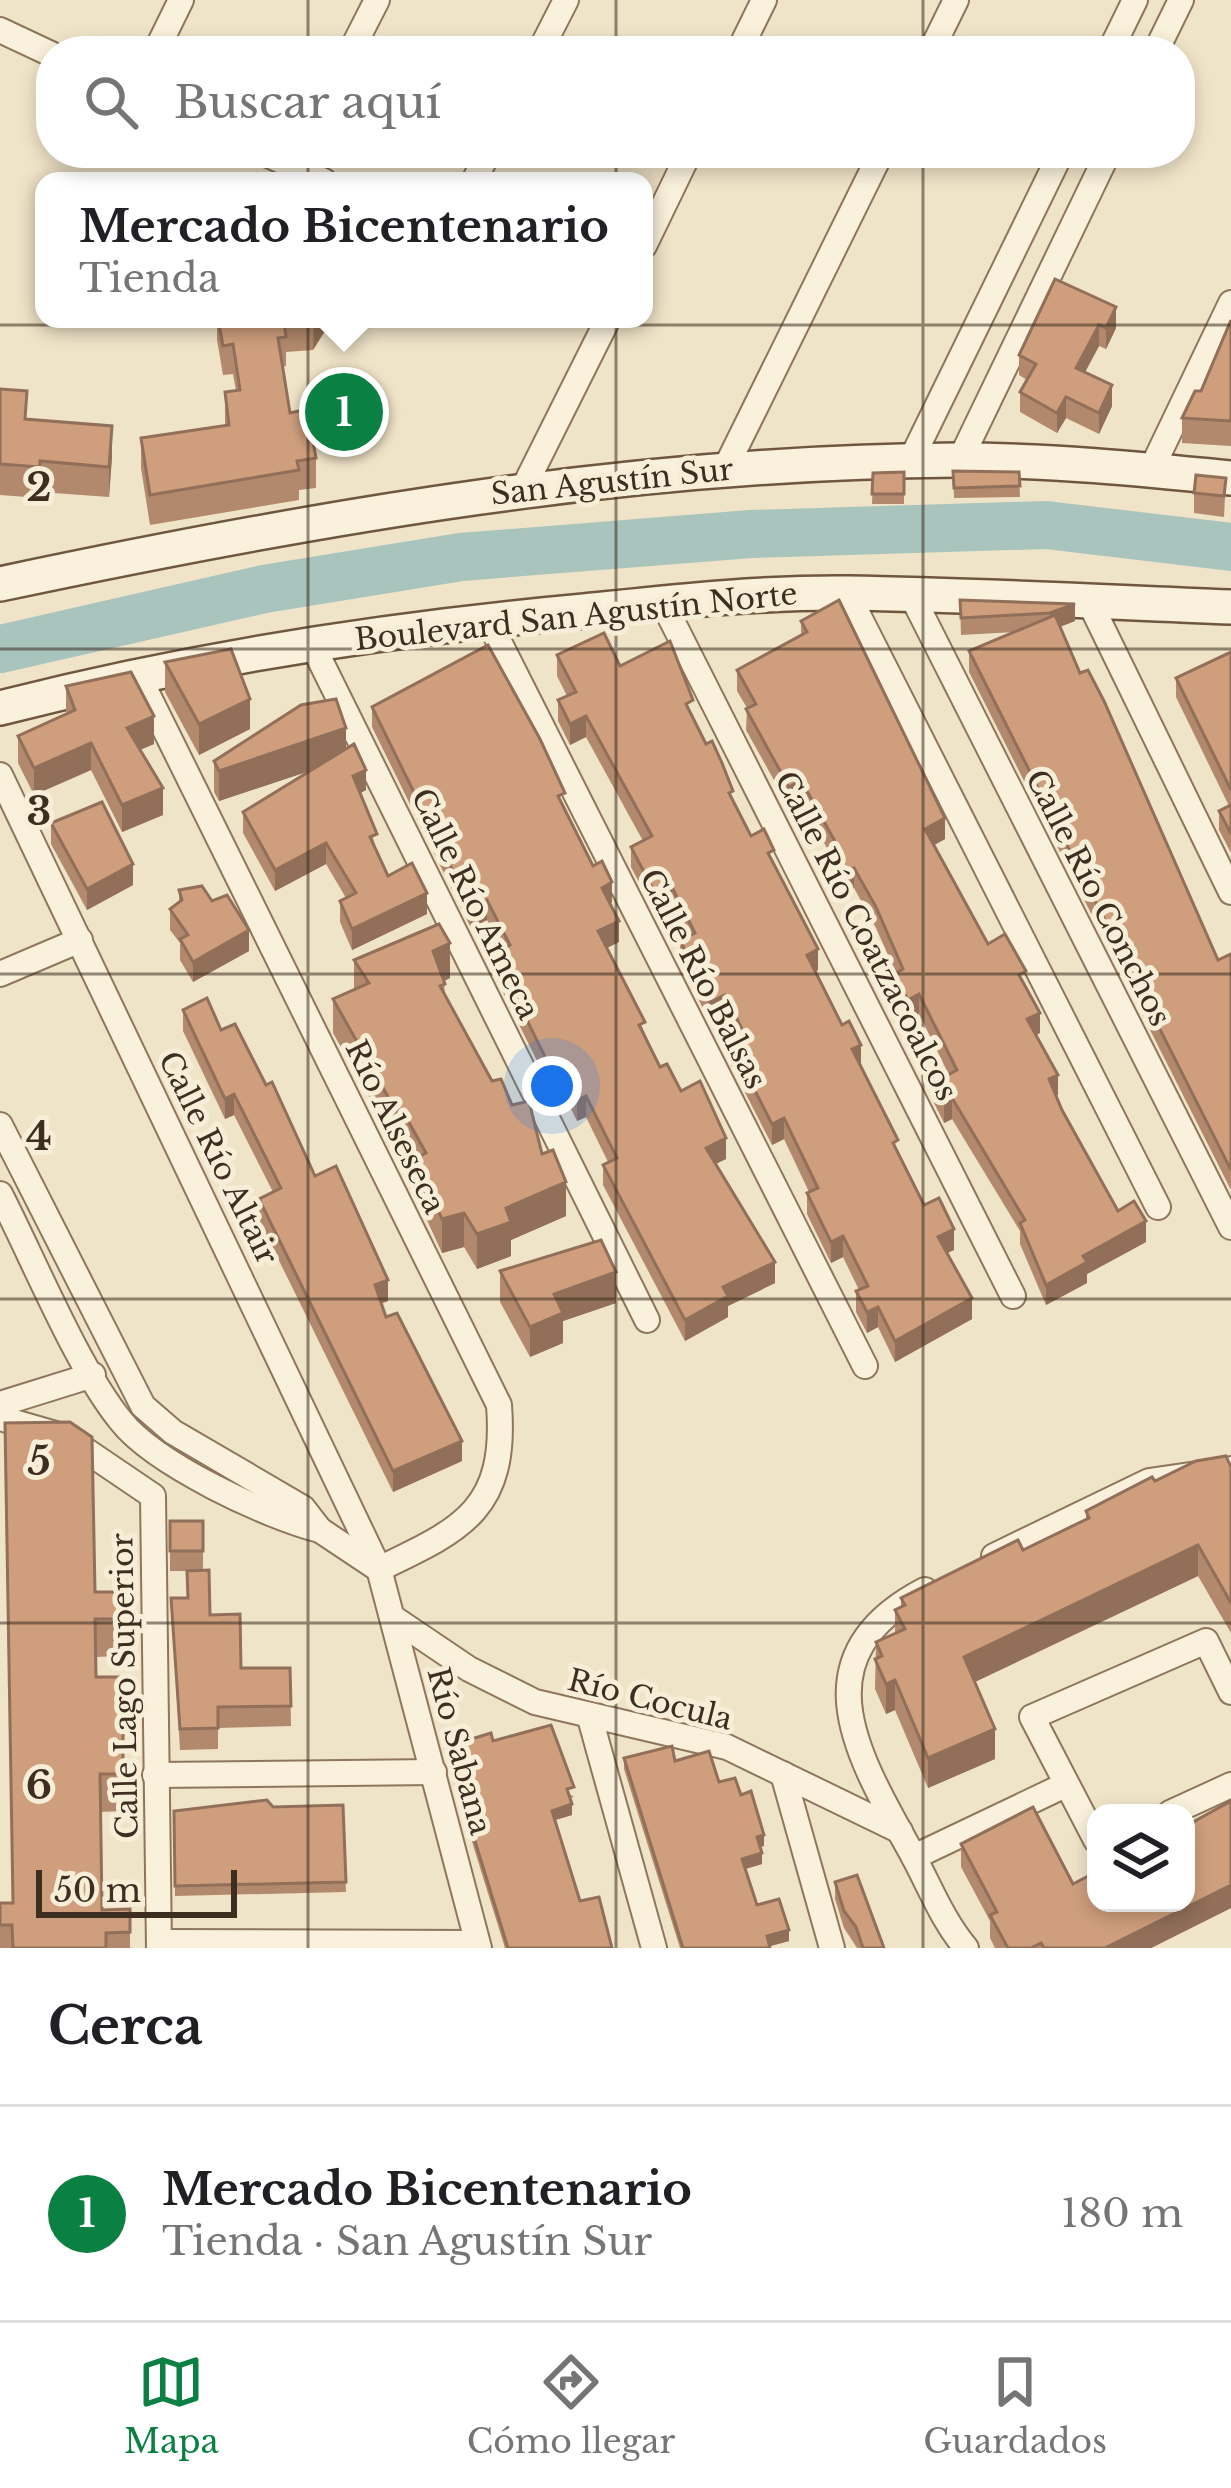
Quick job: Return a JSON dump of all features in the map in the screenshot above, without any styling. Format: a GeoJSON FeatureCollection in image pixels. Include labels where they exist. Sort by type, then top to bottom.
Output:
{"type":"FeatureCollection","features":[{"type":"Feature","properties":{"kind":"main road","name":"San Agustín Sur"},"geometry":{"type":"LineString","coordinates":[[0,584],[376,510],[725,469],[961,460],[1231,478]]}},
{"type":"Feature","properties":{"kind":"main road","name":"Boulevard San Agustín Norte"},"geometry":{"type":"LineString","coordinates":[[0,708],[137,673],[312,644],[663,603],[847,593],[1231,607]]}},
{"type":"Feature","properties":{"kind":"street"},"geometry":{"type":"LineString","coordinates":[[163,36],[181,0]]}},
{"type":"Feature","properties":{"kind":"street"},"geometry":{"type":"LineString","coordinates":[[358,36],[376,0]]}},
{"type":"Feature","properties":{"kind":"street"},"geometry":{"type":"LineString","coordinates":[[548,36],[566,0]]}},
{"type":"Feature","properties":{"kind":"street"},"geometry":{"type":"LineString","coordinates":[[746,36],[764,0]]}},
{"type":"Feature","properties":{"kind":"street"},"geometry":{"type":"LineString","coordinates":[[938,36],[956,0]]}},
{"type":"Feature","properties":{"kind":"street"},"geometry":{"type":"LineString","coordinates":[[1117,36],[1135,0]]}},
{"type":"Feature","properties":{"kind":"street"},"geometry":{"type":"LineString","coordinates":[[1163,36],[1181,0]]}},
{"type":"Feature","properties":{"kind":"street"},"geometry":{"type":"LineString","coordinates":[[0,30],[36,47]]}},
{"type":"Feature","properties":{"kind":"street"},"geometry":{"type":"LineString","coordinates":[[653,227],[682,168]]}},
{"type":"Feature","properties":{"kind":"street"},"geometry":{"type":"LineString","coordinates":[[725,469],[874,168]]}},
{"type":"Feature","properties":{"kind":"street"},"geometry":{"type":"LineString","coordinates":[[910,462],[1053,168]]}},
{"type":"Feature","properties":{"kind":"street"},"geometry":{"type":"LineString","coordinates":[[961,460],[1101,168]]}},
{"type":"Feature","properties":{"kind":"street"},"geometry":{"type":"LineString","coordinates":[[1151,470],[1231,303]]}},
{"type":"Feature","properties":{"kind":"street"},"geometry":{"type":"LineString","coordinates":[[522,491],[603,328]]}},
{"type":"Feature","properties":{"kind":"street"},"geometry":{"type":"LineString","coordinates":[[847,593],[1158,1207]]}},
{"type":"Feature","properties":{"kind":"street","name":"Calle Río Conchos"},"geometry":{"type":"LineString","coordinates":[[911,596],[1231,1227]]}},
{"type":"Feature","properties":{"kind":"street"},"geometry":{"type":"LineString","coordinates":[[1089,601],[1231,892]]}},
{"type":"Feature","properties":{"kind":"street","name":"Calle Río Coatzacoalcos"},"geometry":{"type":"LineString","coordinates":[[663,603],[1013,1296]]}},
{"type":"Feature","properties":{"kind":"street","name":"Calle Río Balsas"},"geometry":{"type":"LineString","coordinates":[[488,620],[865,1366]]}},
{"type":"Feature","properties":{"kind":"street","name":"Calle Río Ameca"},"geometry":{"type":"LineString","coordinates":[[312,644],[647,1320]]}},
{"type":"Feature","properties":{"kind":"street","name":"Río Alseseca"},"geometry":{"type":"LineString","coordinates":[[137,673],[499,1405],[499,1457],[480,1502],[454,1533],[379,1569]]}},
{"type":"Feature","properties":{"kind":"street","name":"Calle Río Altair"},"geometry":{"type":"LineString","coordinates":[[0,775],[379,1569]]}},
{"type":"Feature","properties":{"kind":"street"},"geometry":{"type":"LineString","coordinates":[[0,974],[80,940]]}},
{"type":"Feature","properties":{"kind":"street"},"geometry":{"type":"LineString","coordinates":[[0,1125],[143,1406],[172,1432],[303,1508],[320,1530],[379,1569]]}},
{"type":"Feature","properties":{"kind":"street"},"geometry":{"type":"LineString","coordinates":[[0,1193],[122,1422],[149,1444],[292,1523],[320,1530]]}},
{"type":"Feature","properties":{"kind":"street"},"geometry":{"type":"LineString","coordinates":[[0,1404],[93,1375]]}},
{"type":"Feature","properties":{"kind":"street","name":"Calle Lago Superior"},"geometry":{"type":"LineString","coordinates":[[0,1418],[66,1437],[152,1496],[159,1945]]}},
{"type":"Feature","properties":{"kind":"street"},"geometry":{"type":"LineString","coordinates":[[966,1948],[900,1832],[855,1739],[845,1693],[852,1662],[873,1622],[950,1578],[1149,1481],[1231,1469]]}},
{"type":"Feature","properties":{"kind":"street","name":"Río Sabana"},"geometry":{"type":"LineString","coordinates":[[379,1569],[478,1946]]}},
{"type":"Feature","properties":{"kind":"street","name":"Río Cocula"},"geometry":{"type":"LineString","coordinates":[[392,1617],[469,1669],[535,1702],[727,1747],[900,1832]]}},
{"type":"Feature","properties":{"kind":"street"},"geometry":{"type":"LineString","coordinates":[[1087,1825],[1033,1718],[1206,1641],[1231,1692]]}},
{"type":"Feature","properties":{"kind":"street"},"geometry":{"type":"LineString","coordinates":[[590,1718],[654,1948]]}},
{"type":"Feature","properties":{"kind":"street"},"geometry":{"type":"LineString","coordinates":[[155,1775],[434,1772]]}},
{"type":"Feature","properties":{"kind":"street"},"geometry":{"type":"LineString","coordinates":[[783,1774],[832,1948]]}},
{"type":"Feature","properties":{"kind":"street"},"geometry":{"type":"LineString","coordinates":[[1190,1804],[1231,1785]]}},
{"type":"Feature","properties":{"kind":"street"},"geometry":{"type":"LineString","coordinates":[[914,1857],[1064,1786]]}},
{"type":"Feature","properties":{"kind":"street"},"geometry":{"type":"LineString","coordinates":[[159,1945],[478,1946]]}},
{"type":"Feature","properties":{"kind":"building"},"geometry":{"type":"Polygon","coordinates":[[[1055,279],[1116,307],[1106,328],[1099,325],[1076,368],[1112,385],[1099,413],[1066,397],[1057,413],[1020,392],[1036,364],[1019,355],[1055,279]]]}},
{"type":"Feature","properties":{"kind":"building"},"geometry":{"type":"Polygon","coordinates":[[[1231,320],[1231,421],[1182,418],[1195,391],[1201,391],[1231,320]]]}},
{"type":"Feature","properties":{"kind":"building"},"geometry":{"type":"Polygon","coordinates":[[[220,328],[285,328],[286,337],[278,338],[290,413],[307,409],[316,458],[297,461],[299,470],[150,495],[141,438],[229,425],[225,392],[240,390],[233,344],[223,346],[220,328]]]}},
{"type":"Feature","properties":{"kind":"building"},"geometry":{"type":"Polygon","coordinates":[[[0,389],[27,391],[25,419],[112,426],[109,467],[40,461],[40,467],[0,464],[0,389]]]}},
{"type":"Feature","properties":{"kind":"building"},"geometry":{"type":"Polygon","coordinates":[[[953,471],[1019,472],[1020,486],[954,488],[953,471]]]}},
{"type":"Feature","properties":{"kind":"building"},"geometry":{"type":"Polygon","coordinates":[[[904,472],[904,494],[872,494],[873,473],[904,472]]]}},
{"type":"Feature","properties":{"kind":"building"},"geometry":{"type":"Polygon","coordinates":[[[1196,475],[1226,478],[1224,496],[1194,493],[1196,475]]]}},
{"type":"Feature","properties":{"kind":"building"},"geometry":{"type":"Polygon","coordinates":[[[839,600],[945,818],[925,829],[988,944],[1005,934],[1026,971],[1019,975],[1040,1013],[1027,1019],[1058,1075],[1049,1079],[1062,1110],[1118,1211],[1134,1201],[1146,1221],[1083,1256],[1087,1262],[1046,1285],[1020,1223],[1025,1220],[952,1098],[944,1102],[934,1083],[957,1070],[919,994],[908,1000],[894,974],[903,969],[876,907],[854,868],[834,878],[820,854],[837,845],[801,780],[789,787],[746,709],[756,704],[737,670],[807,632],[801,621],[839,600]]]}},
{"type":"Feature","properties":{"kind":"building"},"geometry":{"type":"Polygon","coordinates":[[[960,600],[1075,604],[1050,613],[961,618],[960,600]]]}},
{"type":"Feature","properties":{"kind":"building"},"geometry":{"type":"Polygon","coordinates":[[[1055,615],[1080,673],[1088,670],[1104,701],[1218,960],[1231,954],[1231,1170],[969,651],[1055,615]]]}},
{"type":"Feature","properties":{"kind":"building"},"geometry":{"type":"Polygon","coordinates":[[[604,633],[620,666],[670,641],[693,700],[686,704],[706,744],[712,741],[733,791],[729,793],[751,836],[764,829],[774,850],[768,853],[818,949],[807,955],[842,1025],[849,1021],[861,1045],[852,1049],[898,1140],[893,1143],[924,1205],[939,1198],[954,1229],[938,1237],[972,1298],[895,1341],[878,1307],[867,1312],[856,1291],[868,1286],[843,1236],[831,1242],[807,1193],[818,1188],[784,1118],[772,1124],[731,1044],[746,1037],[725,995],[710,1002],[680,940],[695,933],[672,887],[656,895],[631,847],[652,836],[586,716],[570,724],[558,700],[576,692],[557,655],[604,633]]]}},
{"type":"Feature","properties":{"kind":"building"},"geometry":{"type":"Polygon","coordinates":[[[488,645],[540,739],[565,793],[558,796],[593,866],[602,861],[612,882],[602,888],[619,921],[598,931],[645,1022],[639,1025],[660,1067],[667,1064],[681,1091],[700,1081],[726,1138],[706,1148],[775,1262],[723,1287],[728,1296],[685,1320],[603,1165],[617,1158],[586,1096],[577,1100],[558,1063],[550,1067],[494,953],[510,945],[487,900],[471,908],[372,707],[488,645]]]}},
{"type":"Feature","properties":{"kind":"building"},"geometry":{"type":"Polygon","coordinates":[[[231,649],[250,699],[199,724],[165,662],[231,649]]]}},
{"type":"Feature","properties":{"kind":"building"},"geometry":{"type":"Polygon","coordinates":[[[1231,652],[1231,790],[1176,678],[1231,652]]]}},
{"type":"Feature","properties":{"kind":"building"},"geometry":{"type":"Polygon","coordinates":[[[131,672],[154,716],[127,728],[163,788],[122,805],[91,743],[34,768],[18,736],[75,710],[66,686],[131,672]]]}},
{"type":"Feature","properties":{"kind":"building"},"geometry":{"type":"Polygon","coordinates":[[[336,699],[346,728],[219,771],[214,761],[301,705],[336,699]]]}},
{"type":"Feature","properties":{"kind":"building"},"geometry":{"type":"Polygon","coordinates":[[[354,744],[366,770],[353,776],[377,834],[370,837],[388,876],[412,863],[427,893],[352,929],[340,901],[356,893],[326,843],[275,870],[243,812],[354,744]]]}},
{"type":"Feature","properties":{"kind":"building"},"geometry":{"type":"Polygon","coordinates":[[[102,802],[133,864],[87,889],[51,823],[102,802]]]}},
{"type":"Feature","properties":{"kind":"building"},"geometry":{"type":"Polygon","coordinates":[[[1231,805],[1231,834],[1219,811],[1231,805]]]}},
{"type":"Feature","properties":{"kind":"building"},"geometry":{"type":"Polygon","coordinates":[[[202,886],[212,901],[227,895],[249,930],[193,962],[180,939],[188,935],[170,909],[182,900],[179,890],[202,886]]]}},
{"type":"Feature","properties":{"kind":"building"},"geometry":{"type":"Polygon","coordinates":[[[439,924],[450,943],[433,951],[445,984],[440,986],[492,1081],[501,1079],[512,1105],[529,1101],[542,1154],[553,1150],[566,1182],[506,1208],[511,1222],[477,1234],[464,1213],[442,1219],[415,1159],[426,1153],[402,1110],[396,1111],[333,999],[369,983],[354,960],[439,924]]]}},
{"type":"Feature","properties":{"kind":"building"},"geometry":{"type":"Polygon","coordinates":[[[207,998],[221,1030],[235,1024],[266,1085],[272,1082],[315,1176],[336,1166],[388,1280],[375,1285],[386,1317],[397,1313],[462,1441],[393,1471],[259,1199],[281,1188],[234,1094],[225,1099],[183,1010],[207,998]]]}},
{"type":"Feature","properties":{"kind":"building"},"geometry":{"type":"Polygon","coordinates":[[[601,1240],[616,1272],[554,1294],[563,1313],[530,1327],[500,1271],[601,1240]]]}},
{"type":"Feature","properties":{"kind":"building"},"geometry":{"type":"Polygon","coordinates":[[[70,1422],[92,1437],[95,1592],[120,1592],[120,1619],[95,1619],[96,1677],[121,1677],[123,1730],[123,1774],[100,1774],[102,1910],[130,1909],[130,1932],[106,1933],[106,1948],[13,1948],[12,1925],[0,1925],[0,1903],[13,1903],[5,1423],[70,1422]]]}},
{"type":"Feature","properties":{"kind":"building"},"geometry":{"type":"Polygon","coordinates":[[[1226,1456],[1231,1467],[1231,1603],[1198,1545],[964,1657],[995,1729],[928,1758],[895,1680],[886,1684],[875,1659],[882,1656],[876,1642],[905,1629],[895,1610],[905,1605],[901,1598],[1018,1540],[1023,1550],[1089,1518],[1086,1511],[1152,1477],[1155,1481],[1196,1461],[1226,1456]]]}},
{"type":"Feature","properties":{"kind":"building"},"geometry":{"type":"Polygon","coordinates":[[[170,1521],[203,1521],[203,1551],[170,1551],[170,1521]]]}},
{"type":"Feature","properties":{"kind":"building"},"geometry":{"type":"Polygon","coordinates":[[[209,1570],[210,1615],[240,1614],[241,1668],[290,1668],[291,1706],[218,1707],[218,1728],[180,1729],[171,1598],[188,1598],[187,1571],[209,1570]]]}},
{"type":"Feature","properties":{"kind":"building"},"geometry":{"type":"Polygon","coordinates":[[[551,1725],[574,1787],[567,1789],[572,1804],[552,1811],[580,1901],[599,1897],[612,1948],[508,1948],[446,1747],[491,1733],[493,1741],[551,1725]]]}},
{"type":"Feature","properties":{"kind":"building"},"geometry":{"type":"Polygon","coordinates":[[[672,1746],[675,1761],[709,1751],[719,1782],[735,1778],[741,1795],[751,1791],[764,1835],[757,1837],[762,1853],[742,1859],[757,1905],[779,1899],[789,1930],[767,1936],[770,1948],[683,1948],[624,1758],[672,1746]]]}},
{"type":"Feature","properties":{"kind":"building"},"geometry":{"type":"Polygon","coordinates":[[[267,1800],[273,1807],[343,1805],[346,1882],[175,1886],[174,1811],[267,1800]]]}},
{"type":"Feature","properties":{"kind":"building"},"geometry":{"type":"Polygon","coordinates":[[[1231,1801],[1231,1885],[1195,1903],[1195,1821],[1231,1801]]]}},
{"type":"Feature","properties":{"kind":"building"},"geometry":{"type":"Polygon","coordinates":[[[1033,1807],[1073,1884],[1087,1877],[1087,1912],[1177,1912],[1105,1948],[1044,1948],[1041,1943],[1008,1948],[990,1915],[997,1912],[961,1844],[1033,1807]]]}},
{"type":"Feature","properties":{"kind":"building"},"geometry":{"type":"Polygon","coordinates":[[[857,1875],[884,1948],[863,1948],[844,1911],[835,1882],[857,1875]]]}},
{"type":"Feature","properties":{"kind":"waterway"},"geometry":{"type":"LineString","coordinates":[[0,649],[264,589],[461,557],[751,534],[1046,525],[1231,547]]}},
{"type":"Feature","properties":{"kind":"place","name":"Mercado Bicentenario"},"geometry":{"type":"Point","coordinates":[344,412]}}]}
